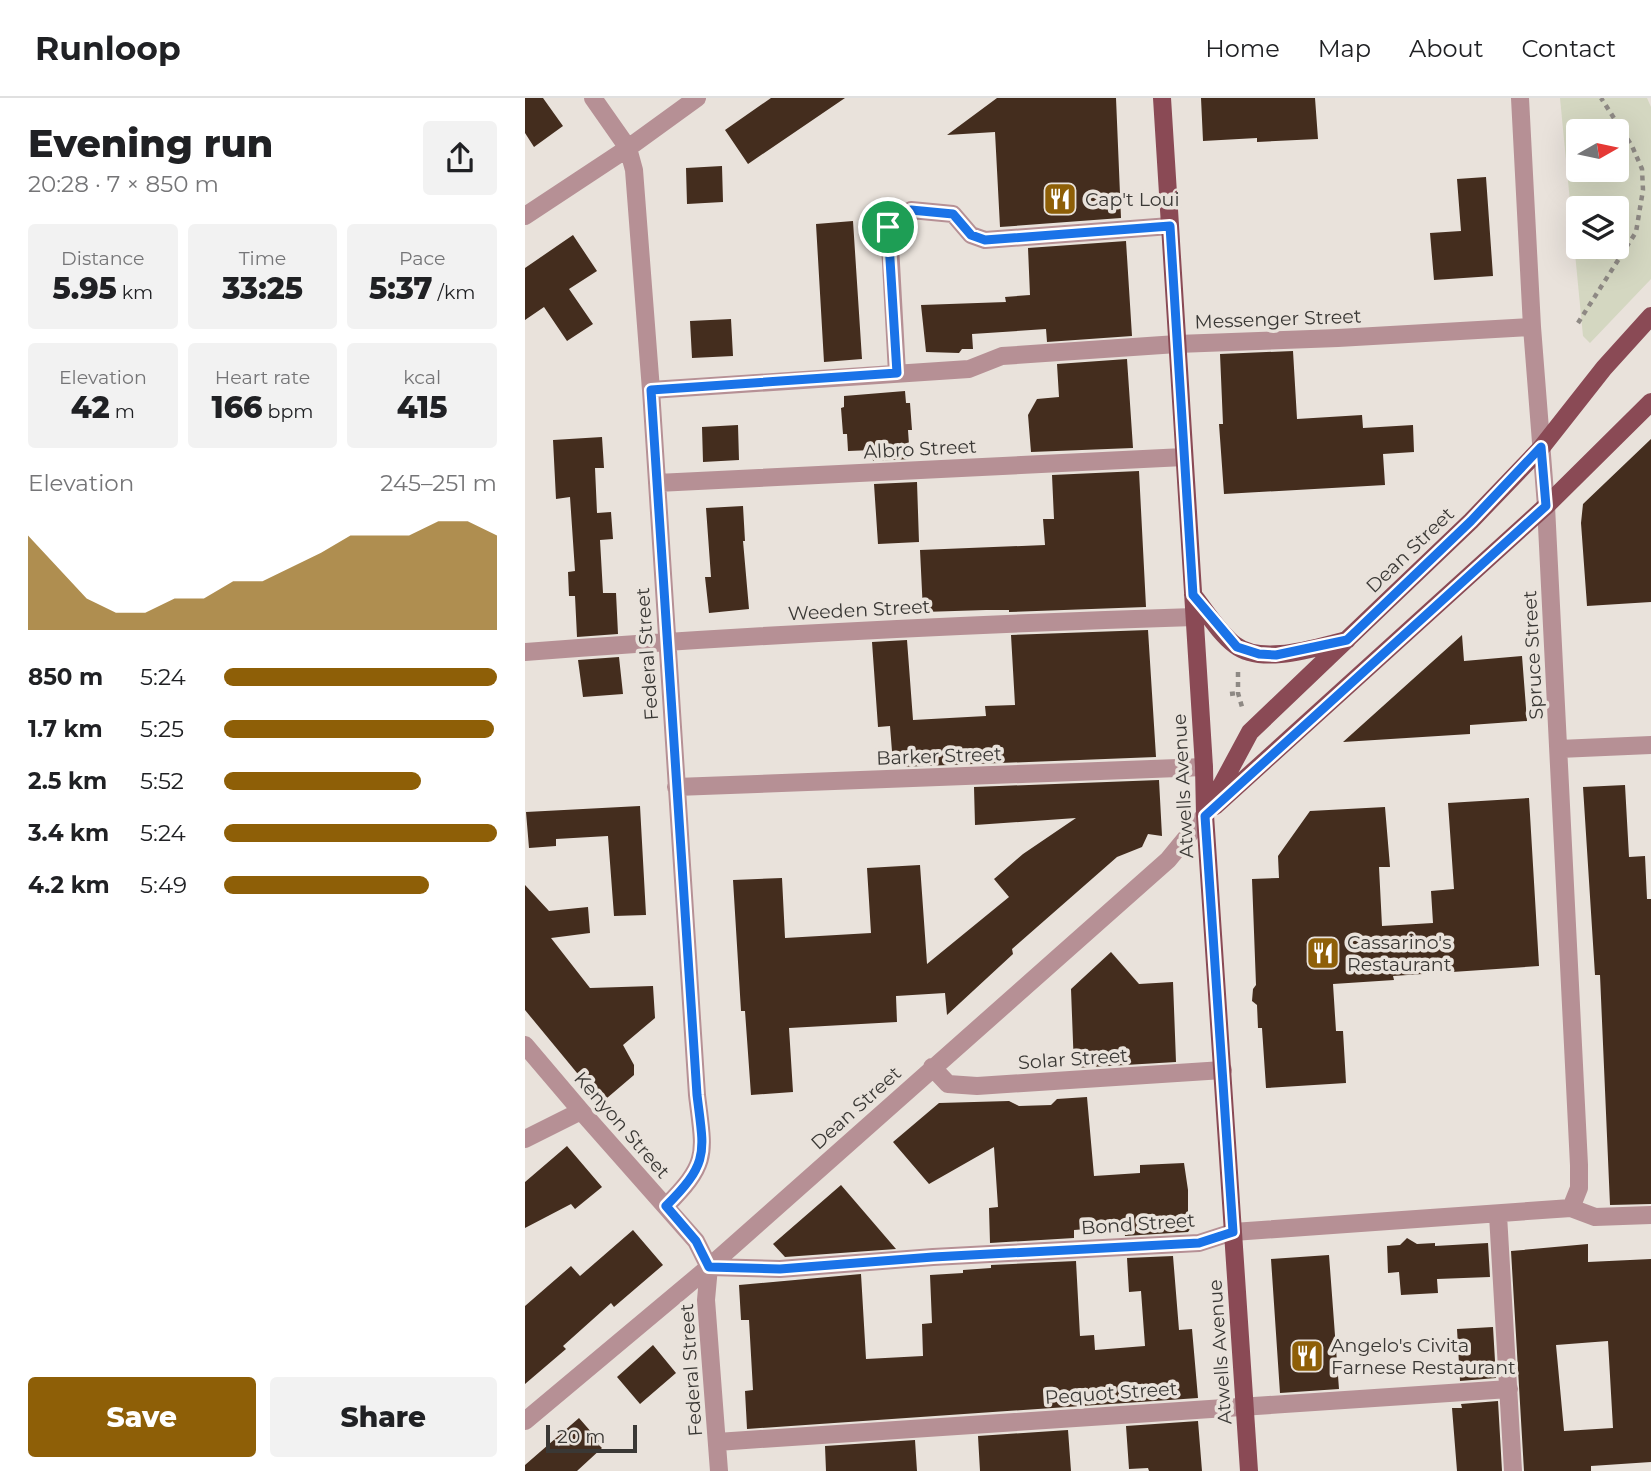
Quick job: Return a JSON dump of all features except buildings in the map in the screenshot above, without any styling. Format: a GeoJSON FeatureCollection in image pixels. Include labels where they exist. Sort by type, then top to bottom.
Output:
{"type":"FeatureCollection","features":[{"type":"Feature","properties":{"kind":"main road","name":"Atwells Avenue"},"geometry":{"type":"LineString","coordinates":[[1162,98],[1205,816],[1249,1471]]}},
{"type":"Feature","properties":{"kind":"main road","name":"Dean Street"},"geometry":{"type":"LineString","coordinates":[[1205,816],[1250,732],[1471,521],[1541,447],[1604,368],[1651,316]]}},
{"type":"Feature","properties":{"kind":"main road","name":"Dean Street"},"geometry":{"type":"LineString","coordinates":[[1205,816],[1546,506],[1651,402]]}},
{"type":"Feature","properties":{"kind":"main road"},"geometry":{"type":"LineString","coordinates":[[1193,595],[1223,633],[1237,647],[1248,651],[1276,655],[1347,640]]}},
{"type":"Feature","properties":{"kind":"street","name":"Federal Street"},"geometry":{"type":"LineString","coordinates":[[593,98],[628,148],[634,170],[697,1095],[703,1149],[697,1170],[687,1185],[666,1206]]}},
{"type":"Feature","properties":{"kind":"street"},"geometry":{"type":"LineString","coordinates":[[525,216],[628,148],[697,98]]}},
{"type":"Feature","properties":{"kind":"street","name":"Spruce Street"},"geometry":{"type":"LineString","coordinates":[[1520,98],[1532,327],[1546,506],[1579,1165],[1579,1188],[1571,1208]]}},
{"type":"Feature","properties":{"kind":"street"},"geometry":{"type":"LineString","coordinates":[[897,373],[888,227],[911,210],[953,214],[971,235],[985,240],[1170,226]]}},
{"type":"Feature","properties":{"kind":"street","name":"Messenger Street"},"geometry":{"type":"LineString","coordinates":[[651,390],[969,369],[1002,356],[1177,344],[1532,327]]}},
{"type":"Feature","properties":{"kind":"street","name":"Albro Street"},"geometry":{"type":"LineString","coordinates":[[657,484],[1184,457]]}},
{"type":"Feature","properties":{"kind":"street","name":"Weeden Street"},"geometry":{"type":"LineString","coordinates":[[526,652],[907,628],[1194,617]]}},
{"type":"Feature","properties":{"kind":"street"},"geometry":{"type":"LineString","coordinates":[[1559,750],[1651,744]]}},
{"type":"Feature","properties":{"kind":"street","name":"Barker Street"},"geometry":{"type":"LineString","coordinates":[[676,787],[1204,766]]}},
{"type":"Feature","properties":{"kind":"street","name":"Dean Street"},"geometry":{"type":"LineString","coordinates":[[525,1421],[709,1267],[1168,860],[1205,816]]}},
{"type":"Feature","properties":{"kind":"street","name":"Kenyon Street"},"geometry":{"type":"LineString","coordinates":[[525,1045],[696,1241],[709,1267]]}},
{"type":"Feature","properties":{"kind":"street","name":"Solar Street"},"geometry":{"type":"LineString","coordinates":[[932,1067],[949,1084],[977,1086],[1223,1070]]}},
{"type":"Feature","properties":{"kind":"street"},"geometry":{"type":"LineString","coordinates":[[525,1139],[581,1111]]}},
{"type":"Feature","properties":{"kind":"street","name":"Bond Street"},"geometry":{"type":"LineString","coordinates":[[709,1267],[780,1269],[933,1257],[1199,1243],[1233,1232],[1571,1208],[1595,1217],[1651,1215]]}},
{"type":"Feature","properties":{"kind":"street"},"geometry":{"type":"LineString","coordinates":[[1498,1215],[1513,1471]]}},
{"type":"Feature","properties":{"kind":"street","name":"Federal Street"},"geometry":{"type":"LineString","coordinates":[[709,1267],[706,1300],[719,1471]]}},
{"type":"Feature","properties":{"kind":"street","name":"Pequot Street"},"geometry":{"type":"LineString","coordinates":[[717,1442],[1509,1389]]}},
{"type":"Feature","properties":{"kind":"path"},"geometry":{"type":"LineString","coordinates":[[1578,323],[1636,232],[1643,190],[1642,169],[1637,157],[1601,98]]}},
{"type":"Feature","properties":{"kind":"path"},"geometry":{"type":"LineString","coordinates":[[1238,664],[1238,693],[1243,707]]}},
{"type":"Feature","properties":{"kind":"path"},"geometry":{"type":"LineString","coordinates":[[1230,694],[1238,693]]}},
{"type":"Feature","properties":{"kind":"green space"},"geometry":{"type":"Polygon","coordinates":[[[1560,98],[1647,98],[1651,107],[1651,279],[1590,343],[1583,336],[1576,259],[1629,259],[1629,196],[1569,196],[1568,182],[1629,182],[1629,119],[1566,119],[1566,160],[1560,98]]]}},
{"type":"Feature","properties":{"kind":"place","name":"Cap't Loui"},"geometry":{"type":"Point","coordinates":[1060,199]}},
{"type":"Feature","properties":{"kind":"place","name":"Cassarino's Restaurant"},"geometry":{"type":"Point","coordinates":[1323,953]}},
{"type":"Feature","properties":{"kind":"place","name":"Angelo's Civita Farnese Restaurant"},"geometry":{"type":"Point","coordinates":[1307,1356]}},
{"type":"Feature","properties":{"kind":"route"},"geometry":{"type":"LineString","coordinates":[[911,210],[953,214],[971,235],[985,240],[1170,226],[1193,595],[1237,647],[1259,654],[1276,655],[1347,640],[1471,521],[1541,447],[1546,506],[1205,816],[1233,1232],[1199,1243],[933,1257],[780,1269],[709,1267],[696,1241],[666,1206],[687,1185],[697,1170],[703,1149],[697,1095],[651,390],[897,373],[888,227],[911,210]]}}]}
